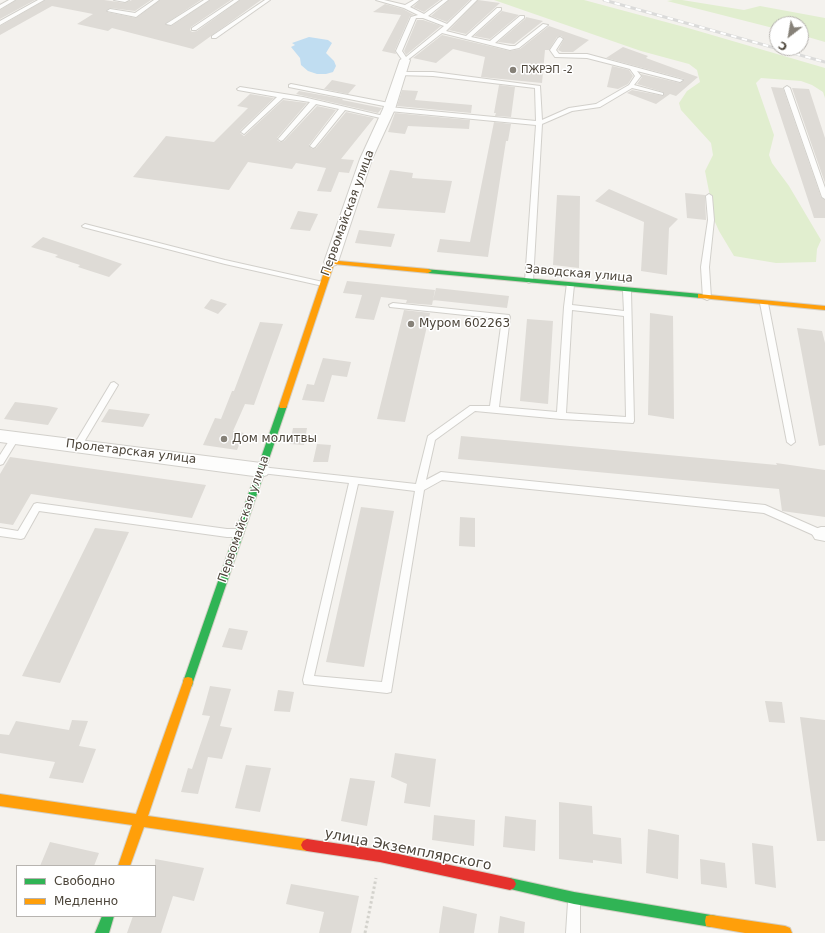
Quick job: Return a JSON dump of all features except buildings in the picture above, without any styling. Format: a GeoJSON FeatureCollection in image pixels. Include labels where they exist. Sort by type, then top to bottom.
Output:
{"type":"FeatureCollection","features":[{"type":"Feature","properties":{"kind":"street","name":"Первомайская улица"},"geometry":{"type":"LineString","coordinates":[[124,865],[261,470],[322,284],[366,159],[388,110],[405,60]]}},
{"type":"Feature","properties":{"kind":"street","name":"Заводская улица"},"geometry":{"type":"LineString","coordinates":[[331,262],[627,291],[825,308]]}},
{"type":"Feature","properties":{"kind":"street","name":"Пролетарская улица"},"geometry":{"type":"LineString","coordinates":[[7,437],[78,445],[261,470]]}},
{"type":"Feature","properties":{"kind":"street","name":"улица Экземплярского"},"geometry":{"type":"LineString","coordinates":[[0,800],[380,856],[574,898],[785,933]]}},
{"type":"Feature","properties":{"kind":"street"},"geometry":{"type":"LineString","coordinates":[[102,933],[108,917]]}},
{"type":"Feature","properties":{"kind":"lane"},"geometry":{"type":"LineString","coordinates":[[0,7],[13,0]]}},
{"type":"Feature","properties":{"kind":"lane"},"geometry":{"type":"LineString","coordinates":[[0,23],[42,0]]}},
{"type":"Feature","properties":{"kind":"lane"},"geometry":{"type":"LineString","coordinates":[[116,0],[126,2],[127,0]]}},
{"type":"Feature","properties":{"kind":"lane"},"geometry":{"type":"LineString","coordinates":[[110,11],[136,15],[157,0]]}},
{"type":"Feature","properties":{"kind":"lane"},"geometry":{"type":"LineString","coordinates":[[169,24],[207,0]]}},
{"type":"Feature","properties":{"kind":"lane"},"geometry":{"type":"LineString","coordinates":[[194,29],[237,0]]}},
{"type":"Feature","properties":{"kind":"lane"},"geometry":{"type":"LineString","coordinates":[[214,37],[268,0]]}},
{"type":"Feature","properties":{"kind":"lane"},"geometry":{"type":"LineString","coordinates":[[378,0],[406,7],[448,26]]}},
{"type":"Feature","properties":{"kind":"lane"},"geometry":{"type":"LineString","coordinates":[[406,7],[417,0]]}},
{"type":"Feature","properties":{"kind":"lane"},"geometry":{"type":"LineString","coordinates":[[446,0],[424,16],[414,17],[399,51],[405,60],[448,26],[475,0]]}},
{"type":"Feature","properties":{"kind":"lane"},"geometry":{"type":"LineString","coordinates":[[468,37],[500,9]]}},
{"type":"Feature","properties":{"kind":"lane"},"geometry":{"type":"LineString","coordinates":[[491,43],[522,17]]}},
{"type":"Feature","properties":{"kind":"lane"},"geometry":{"type":"LineString","coordinates":[[441,31],[510,48],[517,47],[545,25]]}},
{"type":"Feature","properties":{"kind":"lane"},"geometry":{"type":"LineString","coordinates":[[560,39],[553,50],[557,56],[587,56],[680,80]]}},
{"type":"Feature","properties":{"kind":"lane"},"geometry":{"type":"LineString","coordinates":[[240,89],[343,108],[388,110],[539,123],[571,109],[598,106],[631,86],[638,76],[632,68]]}},
{"type":"Feature","properties":{"kind":"lane"},"geometry":{"type":"LineString","coordinates":[[399,74],[433,74],[538,87],[539,123],[529,281]]}},
{"type":"Feature","properties":{"kind":"lane"},"geometry":{"type":"LineString","coordinates":[[291,86],[388,110]]}},
{"type":"Feature","properties":{"kind":"lane"},"geometry":{"type":"LineString","coordinates":[[631,86],[661,94]]}},
{"type":"Feature","properties":{"kind":"lane"},"geometry":{"type":"LineString","coordinates":[[788,88],[825,197]]}},
{"type":"Feature","properties":{"kind":"lane"},"geometry":{"type":"LineString","coordinates":[[244,132],[281,96]]}},
{"type":"Feature","properties":{"kind":"lane"},"geometry":{"type":"LineString","coordinates":[[281,139],[314,102]]}},
{"type":"Feature","properties":{"kind":"lane"},"geometry":{"type":"LineString","coordinates":[[313,146],[343,108]]}},
{"type":"Feature","properties":{"kind":"lane"},"geometry":{"type":"LineString","coordinates":[[707,298],[705,267],[711,220],[709,196]]}},
{"type":"Feature","properties":{"kind":"lane"},"geometry":{"type":"LineString","coordinates":[[85,226],[225,262],[322,284]]}},
{"type":"Feature","properties":{"kind":"lane"},"geometry":{"type":"LineString","coordinates":[[561,416],[570,285]]}},
{"type":"Feature","properties":{"kind":"lane"},"geometry":{"type":"LineString","coordinates":[[354,480],[308,680],[387,688],[420,488],[431,438],[472,408],[630,421],[627,291]]}},
{"type":"Feature","properties":{"kind":"lane"},"geometry":{"type":"LineString","coordinates":[[764,303],[791,442]]}},
{"type":"Feature","properties":{"kind":"lane"},"geometry":{"type":"LineString","coordinates":[[393,305],[506,317],[494,410]]}},
{"type":"Feature","properties":{"kind":"lane"},"geometry":{"type":"LineString","coordinates":[[568,307],[627,314]]}},
{"type":"Feature","properties":{"kind":"lane"},"geometry":{"type":"LineString","coordinates":[[78,445],[114,385]]}},
{"type":"Feature","properties":{"kind":"lane"},"geometry":{"type":"LineString","coordinates":[[0,462],[7,437]]}},
{"type":"Feature","properties":{"kind":"lane"},"geometry":{"type":"LineString","coordinates":[[261,470],[420,488],[441,476],[765,509],[823,534]]}},
{"type":"Feature","properties":{"kind":"lane"},"geometry":{"type":"LineString","coordinates":[[0,532],[21,535],[37,507],[239,534]]}},
{"type":"Feature","properties":{"kind":"lane"},"geometry":{"type":"LineString","coordinates":[[572,933],[574,898]]}},
{"type":"Feature","properties":{"kind":"path"},"geometry":{"type":"LineString","coordinates":[[365,933],[380,856]]}},
{"type":"Feature","properties":{"kind":"green space"},"geometry":{"type":"Polygon","coordinates":[[[494,0],[584,0],[769,52],[769,56],[784,56],[825,68],[825,98],[823,92],[812,85],[801,81],[761,78],[756,83],[774,135],[769,155],[772,163],[789,186],[821,240],[817,249],[816,262],[776,263],[734,256],[715,222],[705,171],[713,155],[711,143],[681,110],[679,103],[687,91],[700,82],[697,70],[689,64],[641,51],[494,0]]]}},
{"type":"Feature","properties":{"kind":"green space"},"geometry":{"type":"Polygon","coordinates":[[[682,0],[744,10],[760,6],[825,18],[825,42],[809,37],[809,16],[769,16],[769,27],[667,1],[682,0]]]}},
{"type":"Feature","properties":{"kind":"water"},"geometry":{"type":"Polygon","coordinates":[[[309,37],[328,40],[332,43],[326,53],[334,61],[336,66],[333,72],[317,74],[308,71],[301,65],[300,58],[291,47],[295,45],[292,43],[309,37]]]}},
{"type":"Feature","properties":{"kind":"railway"},"geometry":{"type":"LineString","coordinates":[[604,0],[825,62]]}},
{"type":"Feature","properties":{"kind":"traffic: fast"},"geometry":{"type":"LineString","coordinates":[[428,271],[701,296]]}},
{"type":"Feature","properties":{"kind":"traffic: fast"},"geometry":{"type":"LineString","coordinates":[[188,682],[283,406]]}},
{"type":"Feature","properties":{"kind":"traffic: fast"},"geometry":{"type":"LineString","coordinates":[[510,884],[574,898],[711,921]]}},
{"type":"Feature","properties":{"kind":"traffic: fast"},"geometry":{"type":"LineString","coordinates":[[102,933],[108,917]]}},
{"type":"Feature","properties":{"kind":"traffic: slow"},"geometry":{"type":"LineString","coordinates":[[283,406],[331,262],[428,271]]}},
{"type":"Feature","properties":{"kind":"traffic: slow"},"geometry":{"type":"LineString","coordinates":[[701,296],[825,308]]}},
{"type":"Feature","properties":{"kind":"traffic: slow"},"geometry":{"type":"LineString","coordinates":[[124,865],[188,682]]}},
{"type":"Feature","properties":{"kind":"traffic: slow"},"geometry":{"type":"LineString","coordinates":[[0,800],[307,845]]}},
{"type":"Feature","properties":{"kind":"traffic: slow"},"geometry":{"type":"LineString","coordinates":[[711,921],[785,933]]}},
{"type":"Feature","properties":{"kind":"traffic: jam"},"geometry":{"type":"LineString","coordinates":[[307,845],[380,856],[510,884]]}},
{"type":"Feature","properties":{"kind":"place","name":"ПЖРЭП -2"},"geometry":{"type":"Point","coordinates":[513,70]}},
{"type":"Feature","properties":{"kind":"place","name":"Муром 602263"},"geometry":{"type":"Point","coordinates":[411,324]}},
{"type":"Feature","properties":{"kind":"place","name":"Дом молитвы"},"geometry":{"type":"Point","coordinates":[224,439]}}]}
